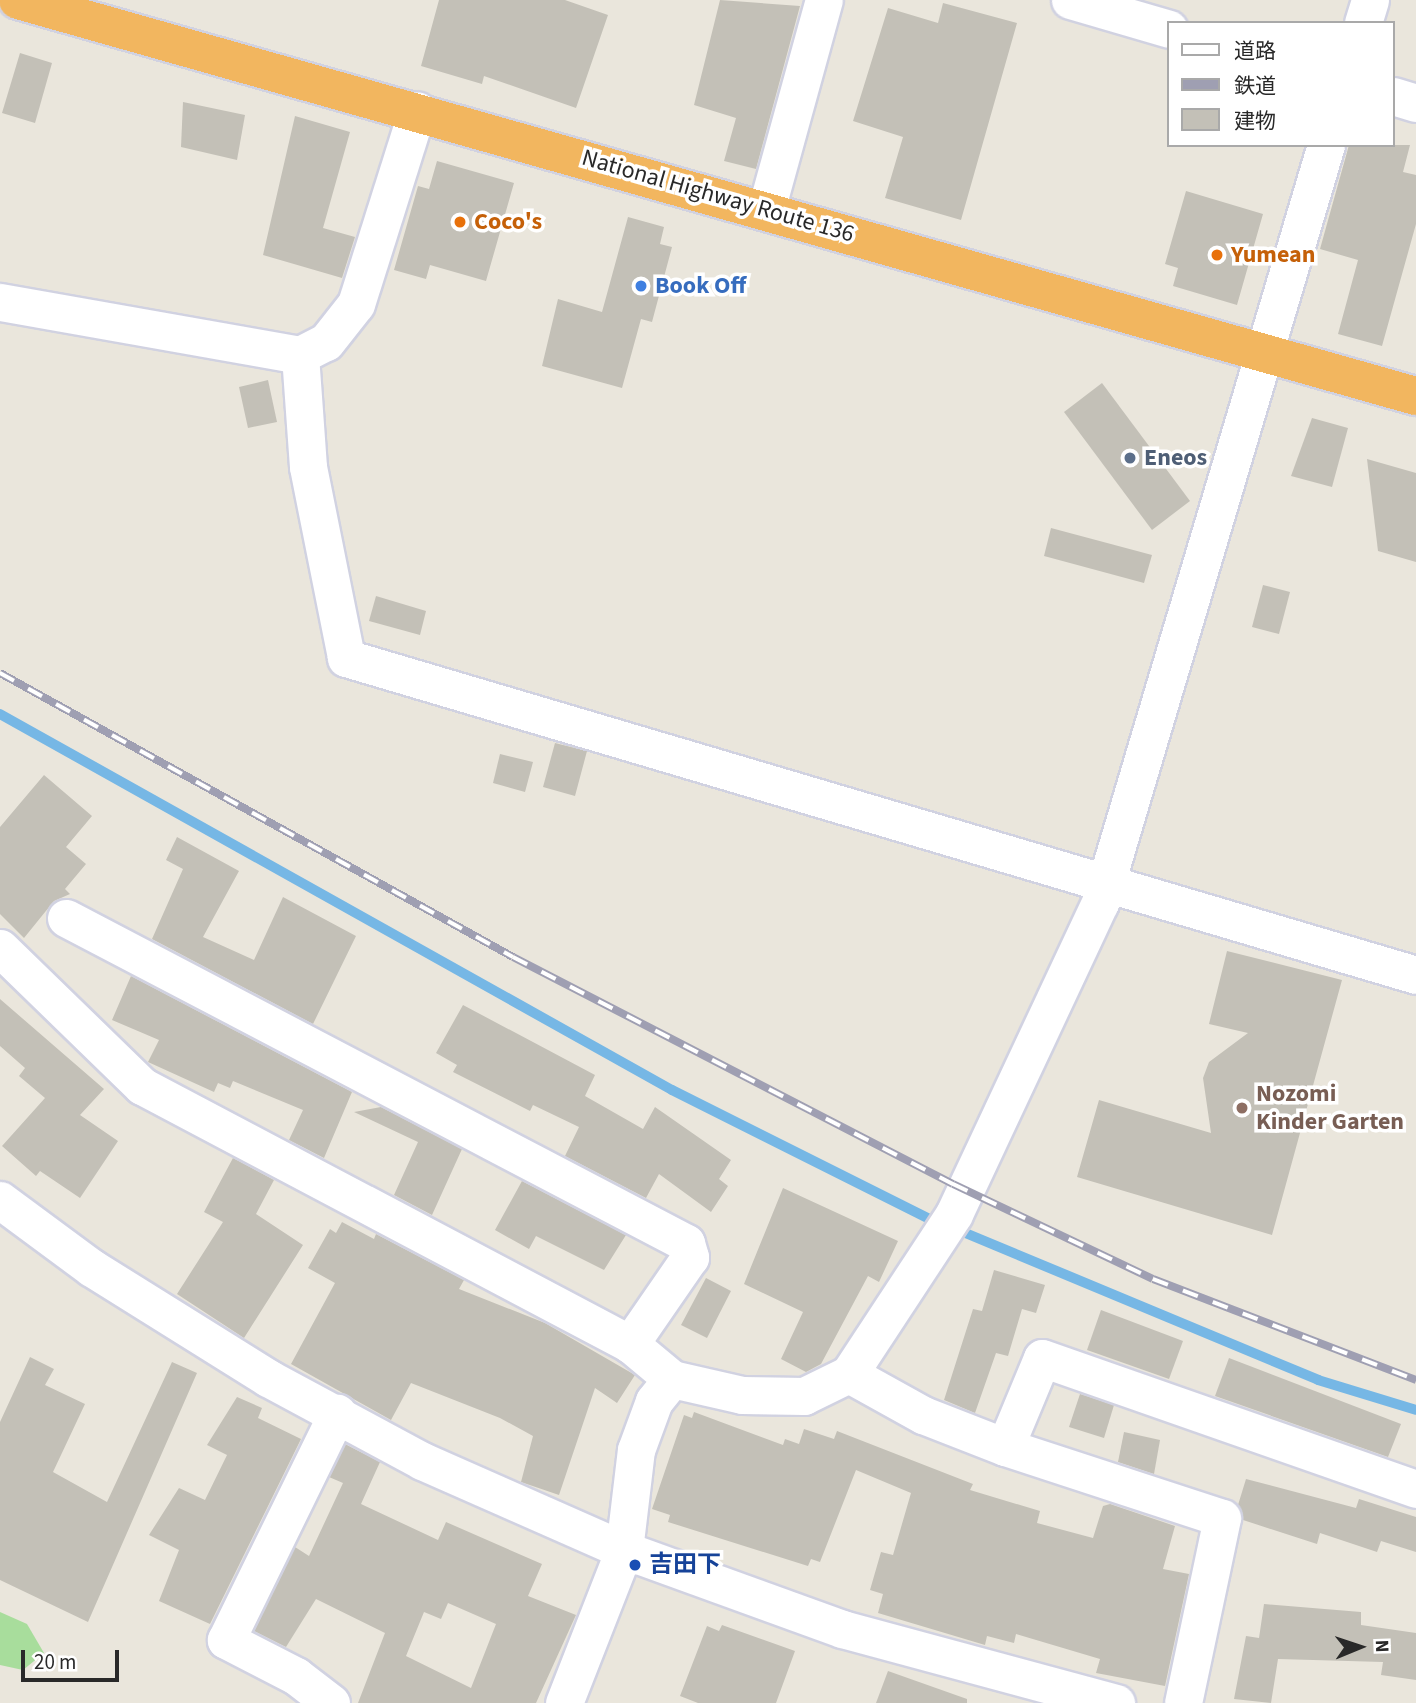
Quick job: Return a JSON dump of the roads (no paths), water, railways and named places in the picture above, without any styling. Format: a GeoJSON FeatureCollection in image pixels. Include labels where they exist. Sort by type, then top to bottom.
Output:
{"type":"FeatureCollection","features":[{"type":"Feature","properties":{"kind":"highway","name":"National Highway Route 136"},"geometry":{"type":"LineString","coordinates":[[18,0],[417,110],[1416,396]]}},
{"type":"Feature","properties":{"kind":"street"},"geometry":{"type":"LineString","coordinates":[[766,210],[824,0]]}},
{"type":"Feature","properties":{"kind":"street"},"geometry":{"type":"LineString","coordinates":[[1070,0],[1168,29]]}},
{"type":"Feature","properties":{"kind":"street"},"geometry":{"type":"LineString","coordinates":[[1364,21],[1370,0]]}},
{"type":"Feature","properties":{"kind":"street"},"geometry":{"type":"LineString","coordinates":[[1395,97],[1416,103]]}},
{"type":"Feature","properties":{"kind":"street"},"geometry":{"type":"LineString","coordinates":[[0,302],[300,355],[326,342],[356,304],[417,110]]}},
{"type":"Feature","properties":{"kind":"street"},"geometry":{"type":"LineString","coordinates":[[0,948],[142,1086],[629,1344],[672,1379],[742,1395],[793,1396],[849,1374],[954,1214],[1106,884],[1325,147]]}},
{"type":"Feature","properties":{"kind":"street"},"geometry":{"type":"LineString","coordinates":[[300,355],[308,467],[346,658],[1416,975]]}},
{"type":"Feature","properties":{"kind":"street"},"geometry":{"type":"LineString","coordinates":[[66,918],[686,1243],[690,1257],[629,1344]]}},
{"type":"Feature","properties":{"kind":"street"},"geometry":{"type":"LineString","coordinates":[[0,1200],[104,1275],[268,1378],[422,1461],[624,1550],[842,1629],[1116,1703]]}},
{"type":"Feature","properties":{"kind":"street"},"geometry":{"type":"LineString","coordinates":[[1004,1447],[1042,1358],[1416,1489]]}},
{"type":"Feature","properties":{"kind":"street"},"geometry":{"type":"LineString","coordinates":[[849,1374],[923,1415],[1004,1447],[1222,1518],[1183,1703]]}},
{"type":"Feature","properties":{"kind":"street"},"geometry":{"type":"LineString","coordinates":[[564,1703],[624,1550],[642,1418],[672,1379]]}},
{"type":"Feature","properties":{"kind":"street"},"geometry":{"type":"LineString","coordinates":[[331,1703],[296,1676],[226,1640],[337,1413]]}},
{"type":"Feature","properties":{"kind":"waterway"},"geometry":{"type":"LineString","coordinates":[[0,714],[672,1090],[930,1219]]}},
{"type":"Feature","properties":{"kind":"waterway"},"geometry":{"type":"LineString","coordinates":[[963,1232],[1318,1380],[1416,1410]]}},
{"type":"Feature","properties":{"kind":"railway"},"geometry":{"type":"LineString","coordinates":[[0,673],[513,957],[953,1184],[1153,1279],[1416,1380]]}},
{"type":"Feature","properties":{"kind":"place","name":"Coco's"},"geometry":{"type":"Point","coordinates":[460,222]}},
{"type":"Feature","properties":{"kind":"place","name":"Yumean"},"geometry":{"type":"Point","coordinates":[1217,255]}},
{"type":"Feature","properties":{"kind":"place","name":"Book Off"},"geometry":{"type":"Point","coordinates":[641,286]}},
{"type":"Feature","properties":{"kind":"place","name":"Eneos"},"geometry":{"type":"Point","coordinates":[1130,458]}},
{"type":"Feature","properties":{"kind":"place","name":"Nozomi Kinder Garten"},"geometry":{"type":"Point","coordinates":[1242,1108]}},
{"type":"Feature","properties":{"kind":"place","name":"吉田下"},"geometry":{"type":"Point","coordinates":[635,1565]}}]}
